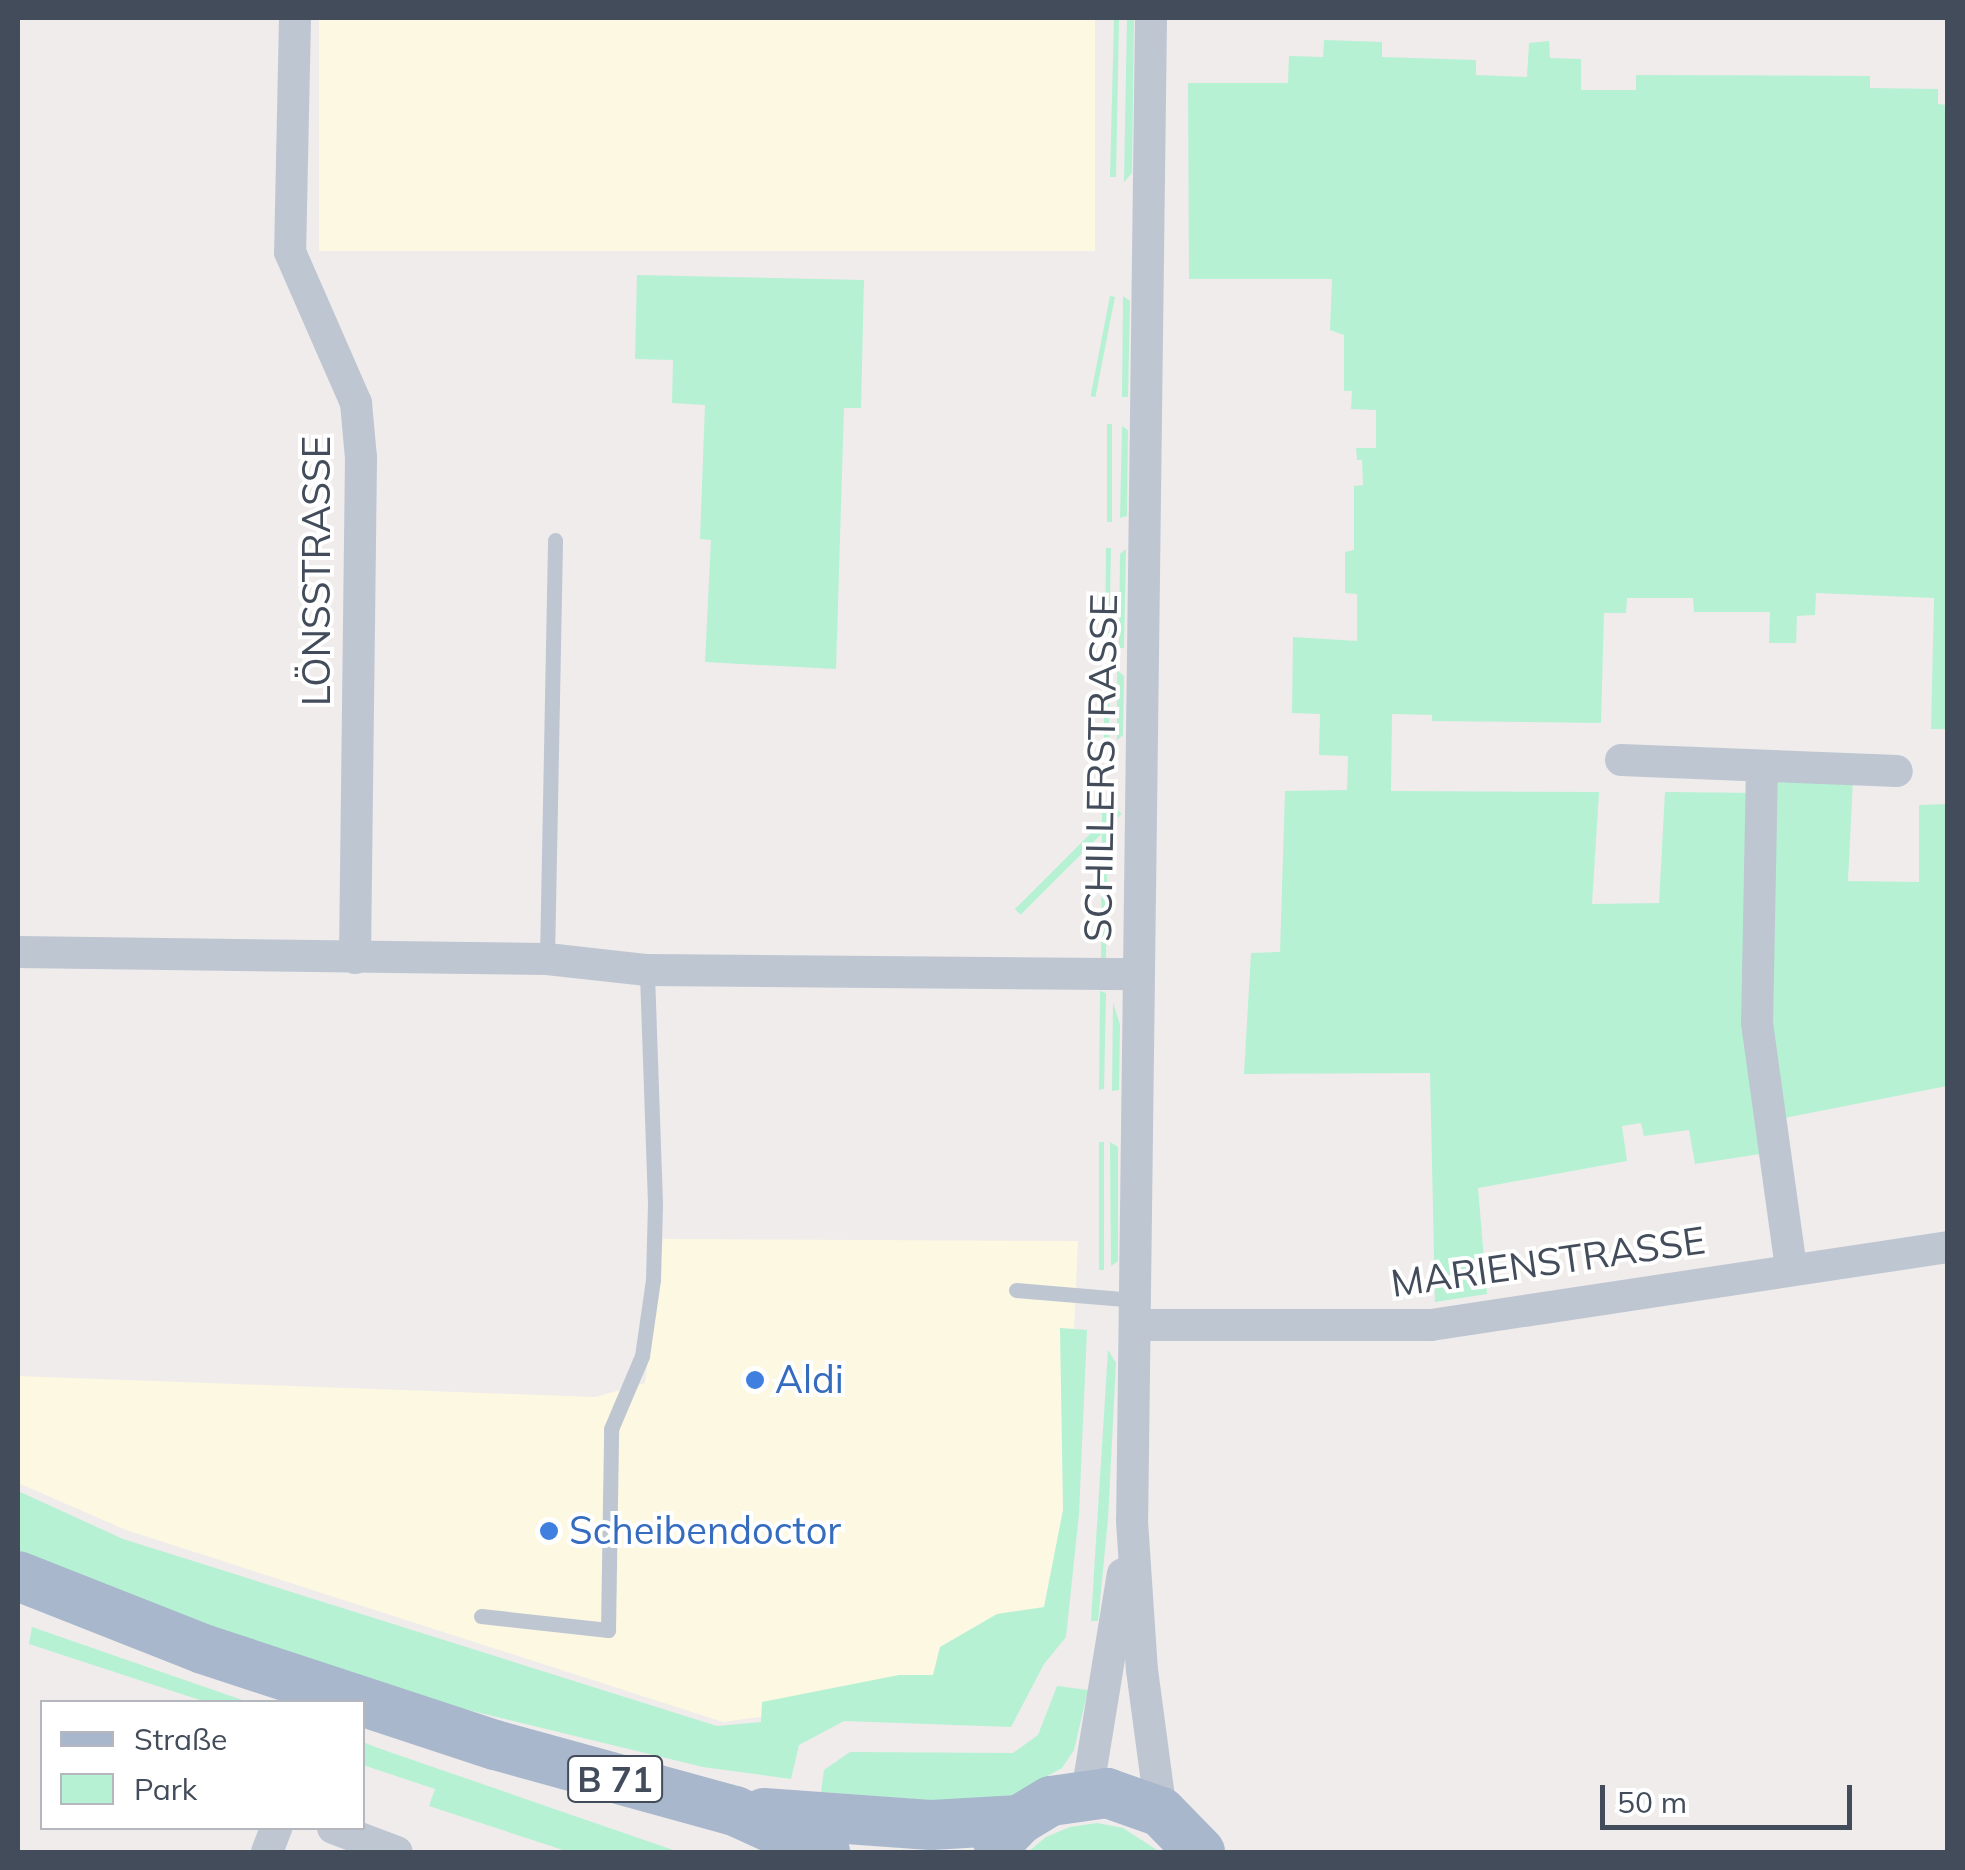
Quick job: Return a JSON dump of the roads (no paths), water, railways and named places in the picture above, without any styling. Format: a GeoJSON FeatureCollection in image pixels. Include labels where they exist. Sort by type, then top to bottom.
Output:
{"type":"FeatureCollection","features":[{"type":"Feature","properties":{"kind":"main road","name":"B 71"},"geometry":{"type":"LineString","coordinates":[[18,1576],[87,1607],[356,1700]]}},
{"type":"Feature","properties":{"kind":"main road","name":"B 71"},"geometry":{"type":"LineString","coordinates":[[365,1703],[495,1745],[735,1811],[825,1852]]}},
{"type":"Feature","properties":{"kind":"main road","name":"B 71"},"geometry":{"type":"LineString","coordinates":[[735,1811],[931,1825],[1004,1836],[1051,1801],[1087,1793],[1126,1796],[1161,1812],[1200,1852]]}},
{"type":"Feature","properties":{"kind":"street","name":"LÖNSSTRASSE"},"geometry":{"type":"LineString","coordinates":[[295,18],[290,252],[356,403],[362,458],[355,958]]}},
{"type":"Feature","properties":{"kind":"street","name":"SCHILLERSTRASSE"},"geometry":{"type":"LineString","coordinates":[[1152,18],[1132,1520],[1142,1670],[1161,1812]]}},
{"type":"Feature","properties":{"kind":"street"},"geometry":{"type":"LineString","coordinates":[[1621,760],[1897,771]]}},
{"type":"Feature","properties":{"kind":"street"},"geometry":{"type":"LineString","coordinates":[[1762,766],[1757,1022],[1791,1268]]}},
{"type":"Feature","properties":{"kind":"street"},"geometry":{"type":"LineString","coordinates":[[18,952],[547,959],[648,970],[1138,974]]}},
{"type":"Feature","properties":{"kind":"street","name":"MARIENSTRASSE"},"geometry":{"type":"LineString","coordinates":[[1134,1312],[1431,1325],[1948,1247]]}},
{"type":"Feature","properties":{"kind":"street","name":"SCHILLERSTRASSE"},"geometry":{"type":"LineString","coordinates":[[1087,1793],[1132,1520]]}},
{"type":"Feature","properties":{"kind":"street"},"geometry":{"type":"LineString","coordinates":[[338,1830],[396,1852]]}},
{"type":"Feature","properties":{"kind":"lane"},"geometry":{"type":"LineString","coordinates":[[547,959],[555,540]]}},
{"type":"Feature","properties":{"kind":"lane"},"geometry":{"type":"LineString","coordinates":[[481,1616],[608,1630],[612,1429],[642,1356],[653,1280],[656,1202],[648,970]]}},
{"type":"Feature","properties":{"kind":"lane"},"geometry":{"type":"LineString","coordinates":[[1016,1290],[1134,1312]]}},
{"type":"Feature","properties":{"kind":"place","name":"Aldi"},"geometry":{"type":"Point","coordinates":[755,1380]}},
{"type":"Feature","properties":{"kind":"place","name":"Scheibendoctor"},"geometry":{"type":"Point","coordinates":[549,1531]}}]}
